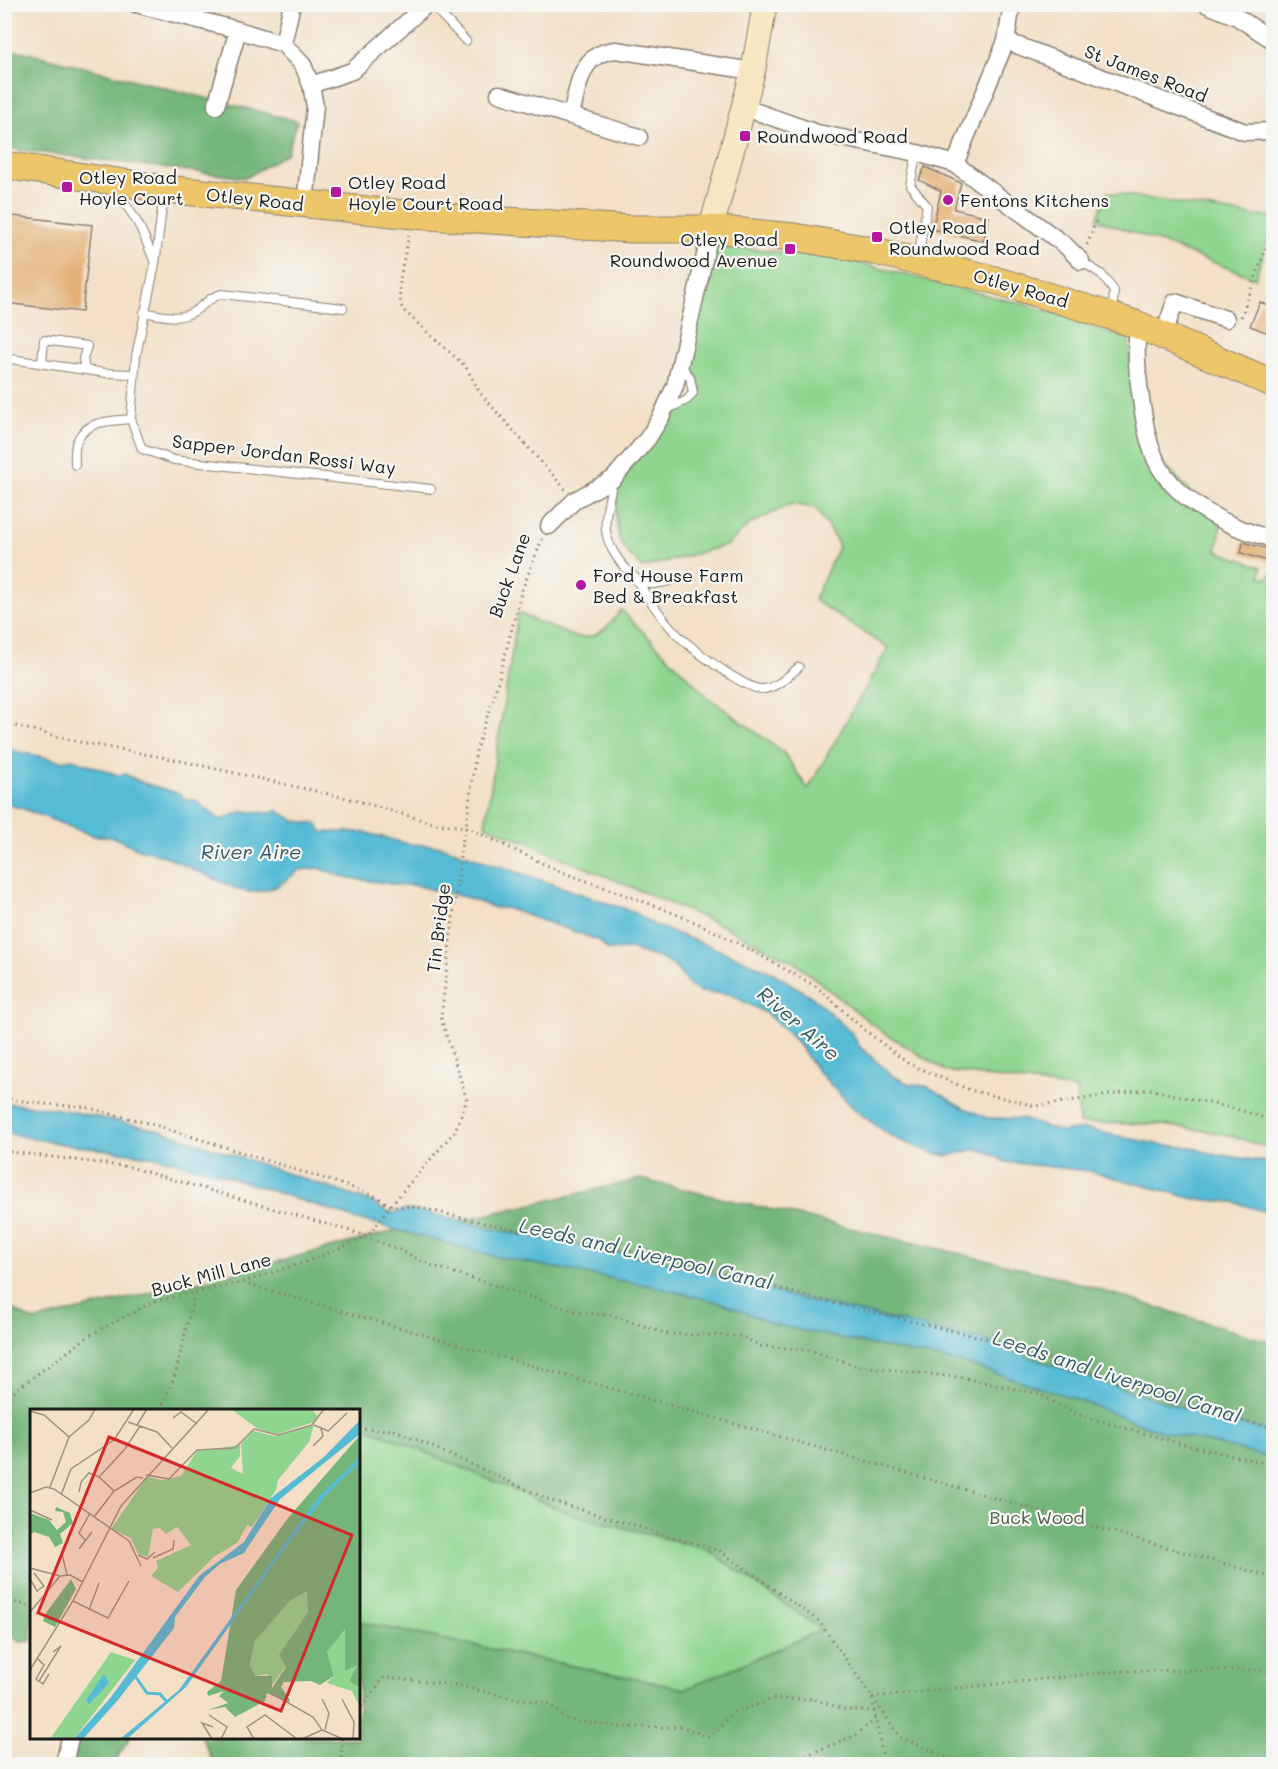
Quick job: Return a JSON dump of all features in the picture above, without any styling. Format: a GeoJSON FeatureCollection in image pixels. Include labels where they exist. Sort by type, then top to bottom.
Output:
{"type":"FeatureCollection","features":[{"type":"Feature","properties":{"kind":"main road","name":"Otley Road"},"geometry":{"type":"LineString","coordinates":[[4,165],[165,189],[413,215],[631,229],[711,229],[794,237],[918,260],[1062,299],[1151,330],[1274,384]]}},
{"type":"Feature","properties":{"kind":"street"},"geometry":{"type":"LineString","coordinates":[[136,4],[283,44],[303,65],[311,85],[315,106],[304,204]]}},
{"type":"Feature","properties":{"kind":"street"},"geometry":{"type":"LineString","coordinates":[[283,44],[292,4]]}},
{"type":"Feature","properties":{"kind":"street"},"geometry":{"type":"LineString","coordinates":[[311,85],[352,71],[429,4]]}},
{"type":"Feature","properties":{"kind":"street"},"geometry":{"type":"LineString","coordinates":[[711,229],[753,71],[765,4]]}},
{"type":"Feature","properties":{"kind":"street"},"geometry":{"type":"LineString","coordinates":[[955,164],[1006,40],[1012,4]]}},
{"type":"Feature","properties":{"kind":"street"},"geometry":{"type":"LineString","coordinates":[[1206,4],[1237,17],[1274,41]]}},
{"type":"Feature","properties":{"kind":"street"},"geometry":{"type":"LineString","coordinates":[[216,106],[238,30]]}},
{"type":"Feature","properties":{"kind":"street","name":"St James Road"},"geometry":{"type":"LineString","coordinates":[[1006,40],[1245,132],[1274,131]]}},
{"type":"Feature","properties":{"kind":"street"},"geometry":{"type":"LineString","coordinates":[[571,115],[585,66],[603,51],[616,50],[753,71]]}},
{"type":"Feature","properties":{"kind":"street"},"geometry":{"type":"LineString","coordinates":[[499,94],[639,137]]}},
{"type":"Feature","properties":{"kind":"street"},"geometry":{"type":"LineString","coordinates":[[743,107],[817,133],[917,153],[955,164],[1066,246],[1081,261]]}},
{"type":"Feature","properties":{"kind":"street","name":"Buck Lane"},"geometry":{"type":"LineString","coordinates":[[549,526],[562,510],[575,500],[613,479],[648,438],[664,411],[675,386],[711,229]]}},
{"type":"Feature","properties":{"kind":"street"},"geometry":{"type":"LineString","coordinates":[[1233,320],[1175,302],[1135,347],[1145,427],[1159,465],[1171,483],[1198,507],[1240,529],[1274,538]]}},
{"type":"Feature","properties":{"kind":"street"},"geometry":{"type":"LineString","coordinates":[[64,1764],[70,1739]]}},
{"type":"Feature","properties":{"kind":"lane"},"geometry":{"type":"LineString","coordinates":[[429,4],[466,40]]}},
{"type":"Feature","properties":{"kind":"lane"},"geometry":{"type":"LineString","coordinates":[[917,153],[910,185],[927,206],[918,260]]}},
{"type":"Feature","properties":{"kind":"lane"},"geometry":{"type":"LineString","coordinates":[[99,180],[122,198],[134,216],[155,264]]}},
{"type":"Feature","properties":{"kind":"lane","name":"Sapper Jordan Rossi Way"},"geometry":{"type":"LineString","coordinates":[[165,189],[155,264],[144,312],[134,374],[131,419],[142,449],[174,460],[431,489]]}},
{"type":"Feature","properties":{"kind":"lane"},"geometry":{"type":"LineString","coordinates":[[1081,261],[1101,274],[1114,291],[1113,303],[1108,315]]}},
{"type":"Feature","properties":{"kind":"lane"},"geometry":{"type":"LineString","coordinates":[[144,312],[180,318],[196,311],[211,298],[222,294],[343,308]]}},
{"type":"Feature","properties":{"kind":"lane"},"geometry":{"type":"LineString","coordinates":[[42,363],[44,340],[87,346],[83,359],[85,370]]}},
{"type":"Feature","properties":{"kind":"lane"},"geometry":{"type":"LineString","coordinates":[[4,358],[106,373],[134,374]]}},
{"type":"Feature","properties":{"kind":"lane"},"geometry":{"type":"LineString","coordinates":[[75,465],[76,442],[87,428],[105,421],[131,419]]}},
{"type":"Feature","properties":{"kind":"lane"},"geometry":{"type":"LineString","coordinates":[[613,479],[605,518],[610,548],[675,633],[739,682],[752,688],[765,689],[782,681],[799,667]]}},
{"type":"Feature","properties":{"kind":"lane"},"geometry":{"type":"LineString","coordinates":[[635,578],[650,584],[677,579]]}},
{"type":"Feature","properties":{"kind":"path"},"geometry":{"type":"LineString","coordinates":[[413,215],[399,289],[403,310],[466,367],[480,393],[575,500]]}},
{"type":"Feature","properties":{"kind":"path"},"geometry":{"type":"LineString","coordinates":[[1081,261],[1097,219]]}},
{"type":"Feature","properties":{"kind":"path"},"geometry":{"type":"LineString","coordinates":[[1233,320],[1274,226]]}},
{"type":"Feature","properties":{"kind":"path","name":"Buck Lane"},"geometry":{"type":"LineString","coordinates":[[462,842],[476,750],[495,693],[522,590],[539,545],[549,526]]}},
{"type":"Feature","properties":{"kind":"path"},"geometry":{"type":"LineString","coordinates":[[4,723],[80,742],[172,759],[351,799],[436,824],[466,827],[559,871],[702,925],[758,954],[817,987],[862,1028],[909,1064],[970,1090],[1036,1106],[1149,1089],[1240,1110],[1274,1121]]}},
{"type":"Feature","properties":{"kind":"path","name":"Tin Bridge"},"geometry":{"type":"LineString","coordinates":[[389,1207],[455,1131],[468,1100],[441,1018],[462,842]]}},
{"type":"Feature","properties":{"kind":"path"},"geometry":{"type":"LineString","coordinates":[[4,1098],[85,1107],[155,1125],[357,1189],[379,1198],[389,1207],[417,1207],[493,1225],[689,1263],[832,1303],[998,1341],[1206,1412],[1274,1428]]}},
{"type":"Feature","properties":{"kind":"path"},"geometry":{"type":"LineString","coordinates":[[4,1151],[130,1167],[365,1236],[430,1265],[581,1313],[610,1315],[668,1334],[741,1336],[761,1346],[810,1350],[856,1366],[965,1378],[1039,1394],[1076,1414],[1178,1443],[1274,1465]]}},
{"type":"Feature","properties":{"kind":"path","name":"Buck Mill Lane"},"geometry":{"type":"LineString","coordinates":[[4,1399],[90,1335],[155,1301],[240,1282],[317,1257],[365,1236],[372,1231],[389,1207]]}},
{"type":"Feature","properties":{"kind":"path"},"geometry":{"type":"LineString","coordinates":[[240,1282],[1274,1578]]}},
{"type":"Feature","properties":{"kind":"path"},"geometry":{"type":"LineString","coordinates":[[161,1409],[176,1372],[195,1291]]}},
{"type":"Feature","properties":{"kind":"path"},"geometry":{"type":"LineString","coordinates":[[360,1429],[395,1430],[552,1501],[720,1551],[819,1621],[900,1737],[964,1764]]}},
{"type":"Feature","properties":{"kind":"path"},"geometry":{"type":"LineString","coordinates":[[4,1599],[30,1606]]}},
{"type":"Feature","properties":{"kind":"path"},"geometry":{"type":"LineString","coordinates":[[872,1697],[1120,1671],[1247,1670],[1274,1672]]}},
{"type":"Feature","properties":{"kind":"path"},"geometry":{"type":"LineString","coordinates":[[360,1709],[384,1677],[457,1684],[513,1698],[548,1703],[568,1720],[622,1727],[683,1728],[708,1737],[732,1713],[774,1699],[814,1700],[846,1710],[875,1711]]}},
{"type":"Feature","properties":{"kind":"path"},"geometry":{"type":"LineString","coordinates":[[872,1697],[884,1764]]}},
{"type":"Feature","properties":{"kind":"path"},"geometry":{"type":"LineString","coordinates":[[797,1764],[809,1754],[856,1735],[876,1718]]}},
{"type":"Feature","properties":{"kind":"path"},"geometry":{"type":"LineString","coordinates":[[341,1764],[342,1739]]}},
{"type":"Feature","properties":{"kind":"green space"},"geometry":{"type":"Polygon","coordinates":[[[20,51],[297,121],[287,153],[246,178],[5,148],[5,52],[20,51]]]}},
{"type":"Feature","properties":{"kind":"green space"},"geometry":{"type":"Polygon","coordinates":[[[1107,192],[1255,216],[1273,216],[1273,226],[1255,278],[1097,219],[1107,192]]]}},
{"type":"Feature","properties":{"kind":"green space"},"geometry":{"type":"Polygon","coordinates":[[[711,245],[835,257],[1046,310],[1128,339],[1141,439],[1221,525],[1217,551],[1262,567],[1260,576],[1268,578],[1273,572],[1273,1149],[1225,1134],[1157,1124],[1079,1123],[1076,1089],[946,1071],[881,1031],[795,963],[723,926],[485,825],[518,613],[572,636],[588,637],[606,628],[621,610],[709,698],[784,753],[808,789],[888,648],[814,600],[839,545],[816,508],[791,504],[750,524],[727,545],[643,568],[626,551],[619,539],[616,492],[623,477],[665,421],[694,402],[701,390],[696,375],[686,363],[711,245]]]}},
{"type":"Feature","properties":{"kind":"green space","name":"Buck Wood"},"geometry":{"type":"Polygon","coordinates":[[[640,1179],[1055,1276],[1273,1343],[1273,1764],[214,1764],[202,1739],[360,1739],[360,1622],[685,1689],[822,1630],[708,1550],[566,1512],[371,1429],[360,1429],[360,1409],[30,1409],[30,1641],[19,1642],[4,1630],[4,1304],[33,1321],[210,1279],[398,1230],[408,1233],[640,1179]]]}},
{"type":"Feature","properties":{"kind":"green space"},"geometry":{"type":"Polygon","coordinates":[[[371,1428],[566,1512],[708,1550],[822,1630],[685,1689],[360,1622],[360,1429],[371,1428]]]}},
{"type":"Feature","properties":{"kind":"green space"},"geometry":{"type":"Polygon","coordinates":[[[77,1739],[129,1739],[113,1764],[73,1764],[77,1739]]]}},
{"type":"Feature","properties":{"kind":"water","name":"River Aire"},"geometry":{"type":"Polygon","coordinates":[[[5,749],[61,761],[72,759],[118,775],[125,774],[143,783],[181,794],[184,799],[194,800],[221,820],[244,811],[270,813],[277,810],[295,821],[318,824],[322,832],[364,832],[408,844],[441,846],[634,912],[654,925],[773,973],[811,996],[852,1033],[859,1046],[893,1076],[907,1083],[929,1087],[964,1108],[987,1118],[1022,1119],[1061,1132],[1085,1129],[1161,1145],[1192,1147],[1208,1153],[1273,1163],[1273,1214],[1234,1202],[1195,1199],[1089,1171],[1006,1162],[977,1149],[947,1156],[933,1153],[894,1138],[856,1111],[816,1069],[795,1040],[767,1014],[730,994],[700,992],[691,987],[675,967],[662,959],[630,949],[608,950],[599,941],[587,936],[506,908],[495,908],[465,897],[413,885],[344,877],[319,868],[300,870],[278,886],[262,891],[249,892],[237,889],[165,856],[139,849],[113,837],[94,836],[5,804],[5,749]]]}},
{"type":"Feature","properties":{"kind":"water"},"geometry":{"type":"Polygon","coordinates":[[[5,1103],[59,1109],[160,1130],[374,1203],[379,1208],[392,1213],[406,1210],[424,1212],[493,1229],[664,1261],[789,1296],[993,1343],[1037,1360],[1216,1419],[1273,1432],[1273,1458],[1160,1431],[1070,1397],[966,1364],[776,1325],[722,1303],[651,1286],[493,1256],[354,1219],[211,1171],[157,1157],[5,1133],[5,1103]]]}},
{"type":"Feature","properties":{"kind":"building"},"geometry":{"type":"Polygon","coordinates":[[[925,167],[961,183],[954,209],[989,217],[984,241],[932,229],[941,191],[919,180],[925,167]]]}},
{"type":"Feature","properties":{"kind":"building"},"geometry":{"type":"Polygon","coordinates":[[[4,215],[92,225],[82,312],[4,303],[4,215]]]}},
{"type":"Feature","properties":{"kind":"building"},"geometry":{"type":"Polygon","coordinates":[[[1260,302],[1274,308],[1274,335],[1250,326],[1260,302]]]}},
{"type":"Feature","properties":{"kind":"building"},"geometry":{"type":"Polygon","coordinates":[[[1243,542],[1274,551],[1274,563],[1241,553],[1243,542]]]}},
{"type":"Feature","properties":{"kind":"place","name":"Roundwood Road"},"geometry":{"type":"Point","coordinates":[745,136]}},
{"type":"Feature","properties":{"kind":"place","name":"Otley Road Hoyle Court"},"geometry":{"type":"Point","coordinates":[67,187]}},
{"type":"Feature","properties":{"kind":"place","name":"Otley Road Hoyle Court Road"},"geometry":{"type":"Point","coordinates":[336,192]}},
{"type":"Feature","properties":{"kind":"place","name":"Fentons Kitchens"},"geometry":{"type":"Point","coordinates":[948,200]}},
{"type":"Feature","properties":{"kind":"place","name":"Otley Road Roundwood Road"},"geometry":{"type":"Point","coordinates":[877,237]}},
{"type":"Feature","properties":{"kind":"place","name":"Otley Road Roundwood Avenue"},"geometry":{"type":"Point","coordinates":[790,249]}},
{"type":"Feature","properties":{"kind":"place","name":"Ford House Farm Bed & Breakfast"},"geometry":{"type":"Point","coordinates":[581,585]}},
{"type":"Feature","properties":{"kind":"water label","name":"Leeds and Liverpool Canal"},"geometry":{"type":"Point","coordinates":[646,1253]}},
{"type":"Feature","properties":{"kind":"water label","name":"Leeds and Liverpool Canal"},"geometry":{"type":"Point","coordinates":[1117,1376]}}]}
